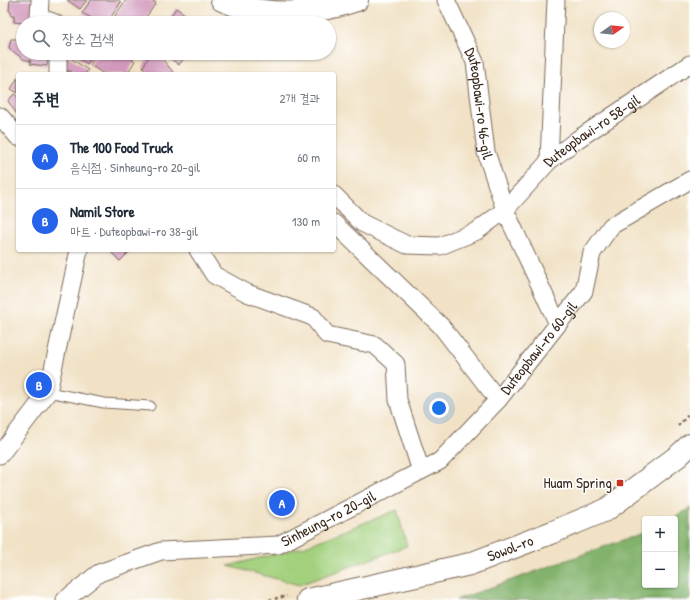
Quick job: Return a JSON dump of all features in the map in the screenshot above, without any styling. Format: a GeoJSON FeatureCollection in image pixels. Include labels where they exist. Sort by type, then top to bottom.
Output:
{"type":"FeatureCollection","features":[{"type":"Feature","properties":{"kind":"main road"},"geometry":{"type":"LineString","coordinates":[[222,0],[257,11],[285,14],[357,0]]}},
{"type":"Feature","properties":{"kind":"main road","name":"Sowol-ro"},"geometry":{"type":"LineString","coordinates":[[300,597],[470,564],[554,532],[606,510],[678,456],[690,445]]}},
{"type":"Feature","properties":{"kind":"main road","name":"Sowol-ro"},"geometry":{"type":"LineString","coordinates":[[355,600],[474,571],[608,521],[657,488],[690,459]]}},
{"type":"Feature","properties":{"kind":"street"},"geometry":{"type":"LineString","coordinates":[[39,16],[40,0]]}},
{"type":"Feature","properties":{"kind":"street","name":"Duteopbawi-ro 46-gil"},"geometry":{"type":"LineString","coordinates":[[446,0],[475,62],[486,152],[505,210]]}},
{"type":"Feature","properties":{"kind":"street"},"geometry":{"type":"LineString","coordinates":[[549,161],[556,0]]}},
{"type":"Feature","properties":{"kind":"street"},"geometry":{"type":"LineString","coordinates":[[58,60],[58,72]]}},
{"type":"Feature","properties":{"kind":"street","name":"Duteopbawi-ro 58-gil"},"geometry":{"type":"LineString","coordinates":[[336,197],[362,224],[407,245],[440,246],[478,231],[505,210],[549,161],[578,139],[690,64]]}},
{"type":"Feature","properties":{"kind":"street"},"geometry":{"type":"LineString","coordinates":[[0,116],[16,135]]}},
{"type":"Feature","properties":{"kind":"street","name":"Duteopbawi-ro 60-gil"},"geometry":{"type":"LineString","coordinates":[[336,225],[441,326],[498,400],[557,322],[584,291],[592,253],[611,226],[690,180]]}},
{"type":"Feature","properties":{"kind":"street"},"geometry":{"type":"LineString","coordinates":[[505,210],[557,322]]}},
{"type":"Feature","properties":{"kind":"street"},"geometry":{"type":"LineString","coordinates":[[0,455],[48,392],[79,252]]}},
{"type":"Feature","properties":{"kind":"street"},"geometry":{"type":"LineString","coordinates":[[199,252],[214,275],[248,293],[313,317],[326,335],[375,345],[396,364],[398,400],[421,471]]}},
{"type":"Feature","properties":{"kind":"street","name":"Sinheung-ro 20-gil"},"geometry":{"type":"LineString","coordinates":[[65,600],[99,573],[161,551],[278,545],[440,461],[498,400]]}},
{"type":"Feature","properties":{"kind":"lane"},"geometry":{"type":"LineString","coordinates":[[48,392],[104,403],[150,406]]}},
{"type":"Feature","properties":{"kind":"path"},"geometry":{"type":"LineString","coordinates":[[676,428],[690,413]]}},
{"type":"Feature","properties":{"kind":"path"},"geometry":{"type":"LineString","coordinates":[[269,600],[300,597]]}},
{"type":"Feature","properties":{"kind":"green space"},"geometry":{"type":"Polygon","coordinates":[[[690,508],[690,600],[456,600],[642,533],[642,588],[678,588],[678,516],[690,508]]]}},
{"type":"Feature","properties":{"kind":"green space"},"geometry":{"type":"Polygon","coordinates":[[[397,510],[407,546],[299,585],[228,566],[303,547],[397,510]]]}},
{"type":"Feature","properties":{"kind":"building"},"geometry":{"type":"Polygon","coordinates":[[[10,0],[37,0],[36,14],[33,16],[16,16],[16,22],[14,22],[14,15],[11,16],[11,11],[9,11],[10,0]]]}},
{"type":"Feature","properties":{"kind":"building"},"geometry":{"type":"Polygon","coordinates":[[[67,0],[87,0],[80,9],[67,0]]]}},
{"type":"Feature","properties":{"kind":"building"},"geometry":{"type":"Polygon","coordinates":[[[91,0],[118,0],[121,2],[112,16],[88,16],[82,13],[91,0]]]}},
{"type":"Feature","properties":{"kind":"building"},"geometry":{"type":"Polygon","coordinates":[[[126,0],[151,0],[156,3],[147,16],[115,16],[126,0]]]}},
{"type":"Feature","properties":{"kind":"building"},"geometry":{"type":"Polygon","coordinates":[[[176,8],[188,16],[171,16],[176,8]]]}},
{"type":"Feature","properties":{"kind":"building"},"geometry":{"type":"Polygon","coordinates":[[[11,39],[16,39],[16,54],[9,48],[11,39]]]}},
{"type":"Feature","properties":{"kind":"building"},"geometry":{"type":"Polygon","coordinates":[[[27,60],[47,60],[47,66],[30,64],[31,61],[27,60]]]}},
{"type":"Feature","properties":{"kind":"building"},"geometry":{"type":"Polygon","coordinates":[[[62,60],[73,60],[88,70],[86,72],[72,72],[69,70],[67,72],[61,62],[62,60]]]}},
{"type":"Feature","properties":{"kind":"building"},"geometry":{"type":"Polygon","coordinates":[[[81,60],[90,60],[87,64],[81,60]]]}},
{"type":"Feature","properties":{"kind":"building"},"geometry":{"type":"Polygon","coordinates":[[[93,60],[135,61],[128,72],[101,72],[90,65],[93,60]]]}},
{"type":"Feature","properties":{"kind":"building"},"geometry":{"type":"Polygon","coordinates":[[[147,60],[163,60],[173,72],[147,72],[143,67],[147,60]]]}},
{"type":"Feature","properties":{"kind":"building"},"geometry":{"type":"Polygon","coordinates":[[[172,60],[183,60],[179,65],[172,60]]]}},
{"type":"Feature","properties":{"kind":"building"},"geometry":{"type":"Polygon","coordinates":[[[16,80],[16,92],[11,89],[16,80]]]}},
{"type":"Feature","properties":{"kind":"building"},"geometry":{"type":"Polygon","coordinates":[[[14,94],[16,96],[16,113],[8,101],[14,94]]]}},
{"type":"Feature","properties":{"kind":"building"},"geometry":{"type":"Polygon","coordinates":[[[111,252],[129,252],[120,261],[111,252]]]}},
{"type":"Feature","properties":{"kind":"place","name":"Namil Store"},"geometry":{"type":"Point","coordinates":[39,385]}},
{"type":"Feature","properties":{"kind":"place","name":"Huam Spring"},"geometry":{"type":"Point","coordinates":[620,483]}},
{"type":"Feature","properties":{"kind":"place","name":"The 100 Food Truck"},"geometry":{"type":"Point","coordinates":[282,503]}}]}
